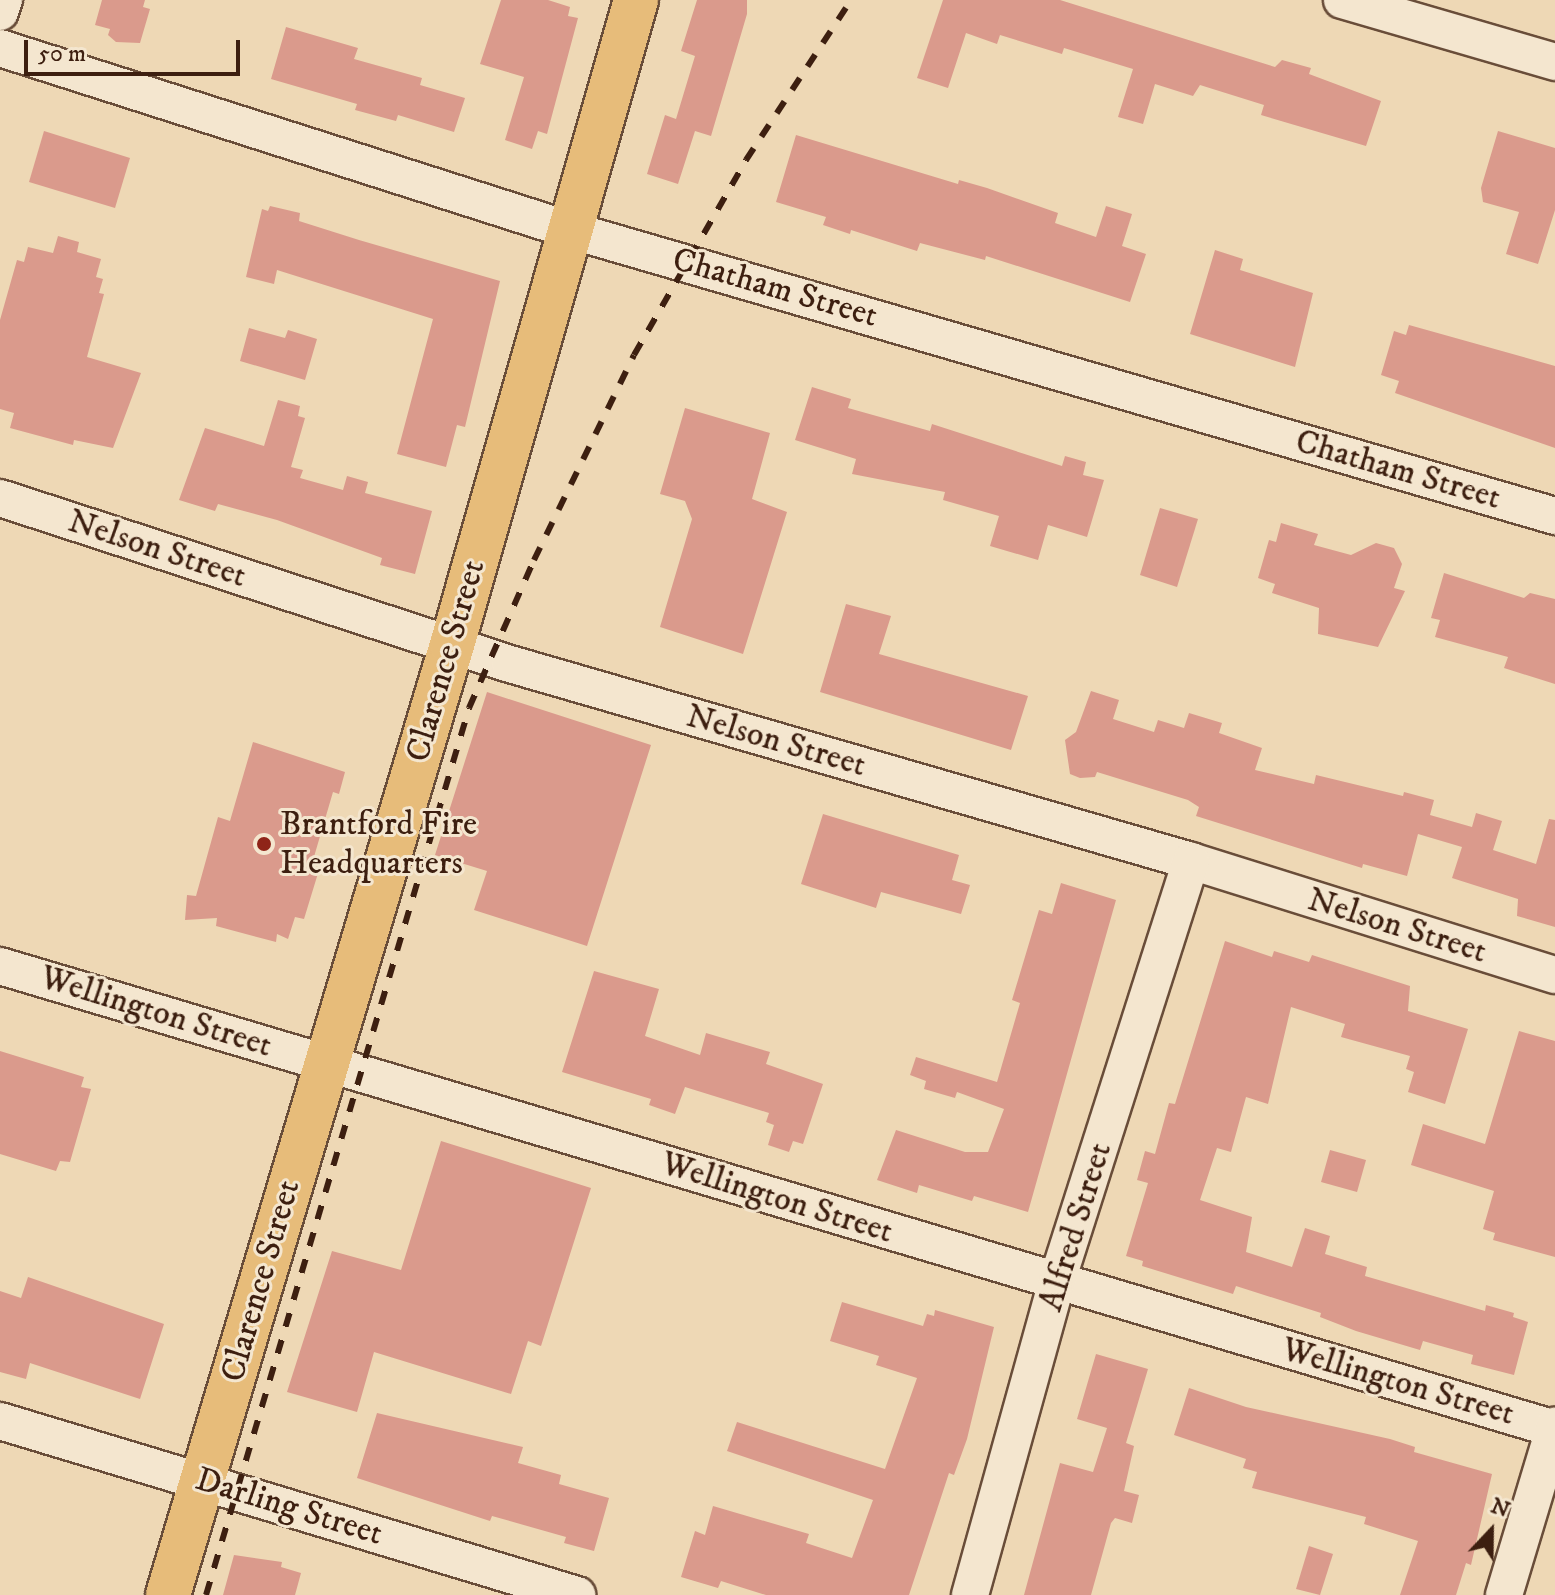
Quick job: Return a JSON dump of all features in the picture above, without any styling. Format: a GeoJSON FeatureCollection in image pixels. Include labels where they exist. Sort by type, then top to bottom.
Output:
{"type":"FeatureCollection","features":[{"type":"Feature","properties":{"kind":"main road","name":"Clarence Street"},"geometry":{"type":"LineString","coordinates":[[168,1595],[452,645],[636,0]]}},
{"type":"Feature","properties":{"kind":"street"},"geometry":{"type":"LineString","coordinates":[[0,12],[4,0]]}},
{"type":"Feature","properties":{"kind":"street"},"geometry":{"type":"LineString","coordinates":[[1342,0],[1555,62]]}},
{"type":"Feature","properties":{"kind":"street","name":"Chatham Street"},"geometry":{"type":"LineString","coordinates":[[0,48],[570,230],[1555,516]]}},
{"type":"Feature","properties":{"kind":"street","name":"Nelson Street"},"geometry":{"type":"LineString","coordinates":[[0,498],[452,645],[1191,861],[1555,975]]}},
{"type":"Feature","properties":{"kind":"street","name":"Alfred Street"},"geometry":{"type":"LineString","coordinates":[[970,1595],[1057,1281],[1191,861]]}},
{"type":"Feature","properties":{"kind":"street","name":"Wellington Street"},"geometry":{"type":"LineString","coordinates":[[0,966],[1555,1428]]}},
{"type":"Feature","properties":{"kind":"street","name":"Darling Street"},"geometry":{"type":"LineString","coordinates":[[0,1421],[577,1595]]}},
{"type":"Feature","properties":{"kind":"street"},"geometry":{"type":"LineString","coordinates":[[1504,1595],[1555,1428]]}},
{"type":"Feature","properties":{"kind":"building"},"geometry":{"type":"Polygon","coordinates":[[[102,0],[145,0],[143,7],[150,9],[140,43],[116,42],[108,35],[110,29],[95,25],[102,0]]]}},
{"type":"Feature","properties":{"kind":"building"},"geometry":{"type":"Polygon","coordinates":[[[501,0],[548,0],[570,7],[568,16],[578,18],[547,134],[538,131],[532,149],[505,140],[524,77],[480,64],[501,0]]]}},
{"type":"Feature","properties":{"kind":"building"},"geometry":{"type":"Polygon","coordinates":[[[697,0],[747,0],[747,14],[711,136],[695,131],[678,184],[647,174],[665,115],[676,119],[695,56],[681,51],[697,0]]]}},
{"type":"Feature","properties":{"kind":"building"},"geometry":{"type":"Polygon","coordinates":[[[943,0],[1060,0],[1275,67],[1282,60],[1311,68],[1309,74],[1381,101],[1366,146],[1261,115],[1264,105],[1200,85],[1193,96],[1155,84],[1143,124],[1118,117],[1133,69],[1064,48],[1062,54],[1000,35],[997,44],[966,33],[948,88],[917,78],[943,0]]]}},
{"type":"Feature","properties":{"kind":"building"},"geometry":{"type":"Polygon","coordinates":[[[286,27],[358,48],[354,59],[422,78],[420,85],[465,98],[454,132],[398,115],[396,121],[355,110],[357,104],[271,79],[286,27]]]}},
{"type":"Feature","properties":{"kind":"building"},"geometry":{"type":"Polygon","coordinates":[[[44,131],[130,158],[115,208],[29,182],[44,131]]]}},
{"type":"Feature","properties":{"kind":"building"},"geometry":{"type":"Polygon","coordinates":[[[1498,131],[1555,148],[1555,210],[1538,264],[1506,254],[1519,212],[1483,202],[1481,188],[1498,131]]]}},
{"type":"Feature","properties":{"kind":"building"},"geometry":{"type":"Polygon","coordinates":[[[796,135],[958,184],[959,180],[987,188],[1058,213],[1055,223],[1096,237],[1106,206],[1132,214],[1122,246],[1146,254],[1130,302],[986,256],[985,260],[920,243],[917,251],[851,230],[850,234],[823,225],[826,217],[776,202],[796,135]]]}},
{"type":"Feature","properties":{"kind":"building"},"geometry":{"type":"Polygon","coordinates":[[[270,206],[300,213],[299,221],[500,281],[465,427],[457,425],[446,467],[397,454],[433,319],[277,270],[274,284],[246,277],[262,209],[268,211],[270,206]]]}},
{"type":"Feature","properties":{"kind":"building"},"geometry":{"type":"Polygon","coordinates":[[[58,236],[79,242],[77,252],[101,259],[96,277],[103,279],[99,293],[104,294],[87,357],[141,373],[113,448],[74,440],[73,445],[10,428],[14,413],[0,409],[0,320],[17,260],[24,262],[28,247],[53,253],[58,236]]]}},
{"type":"Feature","properties":{"kind":"building"},"geometry":{"type":"Polygon","coordinates":[[[1215,250],[1243,259],[1240,270],[1313,293],[1295,367],[1190,334],[1215,250]]]}},
{"type":"Feature","properties":{"kind":"building"},"geometry":{"type":"Polygon","coordinates":[[[1409,325],[1555,366],[1555,448],[1395,393],[1399,381],[1381,375],[1394,331],[1406,335],[1409,325]]]}},
{"type":"Feature","properties":{"kind":"building"},"geometry":{"type":"Polygon","coordinates":[[[249,328],[285,338],[288,330],[317,339],[305,380],[240,361],[249,328]]]}},
{"type":"Feature","properties":{"kind":"building"},"geometry":{"type":"Polygon","coordinates":[[[812,387],[851,399],[848,408],[930,431],[932,424],[1062,466],[1065,456],[1086,462],[1083,475],[1104,480],[1087,537],[1048,525],[1038,560],[990,546],[999,516],[943,500],[945,492],[852,474],[856,459],[795,440],[812,387]]]}},
{"type":"Feature","properties":{"kind":"building"},"geometry":{"type":"Polygon","coordinates":[[[278,400],[300,406],[298,416],[305,418],[291,467],[303,470],[300,478],[343,490],[347,476],[368,482],[365,493],[432,511],[415,574],[380,565],[382,558],[277,520],[218,504],[215,511],[179,500],[205,428],[264,446],[278,400]]]}},
{"type":"Feature","properties":{"kind":"building"},"geometry":{"type":"Polygon","coordinates":[[[685,408],[770,433],[752,499],[787,512],[743,654],[660,627],[692,519],[685,501],[660,494],[685,408]]]}},
{"type":"Feature","properties":{"kind":"building"},"geometry":{"type":"Polygon","coordinates":[[[1160,508],[1198,519],[1177,587],[1140,575],[1160,508]]]}},
{"type":"Feature","properties":{"kind":"building"},"geometry":{"type":"Polygon","coordinates":[[[1281,523],[1318,534],[1314,545],[1351,555],[1376,543],[1394,548],[1402,564],[1394,588],[1405,591],[1378,647],[1318,634],[1319,608],[1272,593],[1275,584],[1258,578],[1269,540],[1276,542],[1281,523]]]}},
{"type":"Feature","properties":{"kind":"building"},"geometry":{"type":"Polygon","coordinates":[[[1444,573],[1524,598],[1530,593],[1555,599],[1555,684],[1504,668],[1508,657],[1435,637],[1440,620],[1431,618],[1444,573]]]}},
{"type":"Feature","properties":{"kind":"building"},"geometry":{"type":"Polygon","coordinates":[[[846,604],[891,616],[879,654],[1028,696],[1011,750],[820,692],[846,604]]]}},
{"type":"Feature","properties":{"kind":"building"},"geometry":{"type":"Polygon","coordinates":[[[1091,691],[1119,700],[1113,719],[1154,732],[1158,720],[1184,728],[1189,713],[1222,723],[1219,733],[1262,748],[1255,770],[1314,784],[1316,775],[1403,796],[1404,792],[1434,800],[1430,815],[1472,827],[1476,813],[1502,821],[1493,850],[1536,864],[1549,819],[1555,820],[1555,927],[1517,916],[1518,899],[1452,878],[1462,847],[1418,834],[1407,876],[1363,864],[1362,868],[1196,816],[1199,807],[1188,800],[1097,772],[1095,777],[1080,778],[1070,774],[1065,740],[1076,732],[1091,691]]]}},
{"type":"Feature","properties":{"kind":"building"},"geometry":{"type":"Polygon","coordinates":[[[487,692],[651,745],[587,946],[474,910],[487,871],[435,855],[487,692]]]}},
{"type":"Feature","properties":{"kind":"building","name":"Brantford Fire Headquarters"},"geometry":{"type":"Polygon","coordinates":[[[253,742],[345,772],[339,794],[333,792],[311,867],[319,870],[304,919],[295,917],[288,939],[277,934],[276,942],[216,926],[217,918],[185,920],[187,895],[196,896],[218,817],[230,821],[253,742]]]}},
{"type":"Feature","properties":{"kind":"building"},"geometry":{"type":"Polygon","coordinates":[[[823,814],[959,855],[952,880],[970,885],[961,914],[881,892],[876,908],[801,884],[823,814]]]}},
{"type":"Feature","properties":{"kind":"building"},"geometry":{"type":"Polygon","coordinates":[[[1061,883],[1116,900],[1028,1212],[974,1196],[972,1201],[919,1185],[917,1193],[877,1180],[896,1130],[965,1152],[988,1152],[1004,1109],[957,1092],[955,1098],[924,1089],[926,1081],[910,1075],[916,1057],[997,1082],[1020,1003],[1012,1000],[1039,910],[1052,914],[1061,883]]]}},
{"type":"Feature","properties":{"kind":"building"},"geometry":{"type":"Polygon","coordinates":[[[1225,941],[1272,957],[1274,951],[1309,962],[1312,955],[1410,986],[1408,1011],[1468,1029],[1445,1104],[1408,1092],[1414,1072],[1406,1069],[1410,1056],[1341,1037],[1345,1024],[1291,1007],[1268,1104],[1246,1097],[1231,1152],[1217,1148],[1200,1200],[1252,1217],[1246,1252],[1292,1267],[1305,1228],[1330,1236],[1325,1254],[1367,1267],[1365,1276],[1485,1311],[1486,1305],[1514,1313],[1513,1317],[1528,1322],[1514,1375],[1471,1364],[1473,1355],[1423,1341],[1420,1350],[1356,1331],[1320,1317],[1321,1313],[1236,1286],[1233,1294],[1142,1266],[1143,1261],[1126,1256],[1148,1183],[1137,1180],[1145,1151],[1155,1154],[1169,1103],[1175,1104],[1225,941]]]}},
{"type":"Feature","properties":{"kind":"building"},"geometry":{"type":"Polygon","coordinates":[[[594,971],[659,989],[645,1036],[700,1055],[706,1033],[770,1052],[766,1064],[823,1084],[803,1144],[793,1141],[789,1152],[768,1145],[774,1125],[766,1122],[769,1113],[685,1087],[675,1114],[649,1105],[651,1099],[562,1072],[594,971]]]}},
{"type":"Feature","properties":{"kind":"building"},"geometry":{"type":"Polygon","coordinates":[[[1519,1031],[1555,1041],[1555,1257],[1493,1240],[1495,1233],[1483,1229],[1494,1191],[1411,1165],[1423,1124],[1485,1144],[1519,1031]]]}},
{"type":"Feature","properties":{"kind":"building"},"geometry":{"type":"Polygon","coordinates":[[[0,1051],[84,1077],[81,1087],[91,1089],[70,1162],[60,1161],[56,1171],[0,1154],[0,1051]]]}},
{"type":"Feature","properties":{"kind":"building"},"geometry":{"type":"Polygon","coordinates":[[[441,1141],[591,1188],[541,1346],[528,1341],[511,1394],[374,1352],[357,1412],[287,1392],[332,1251],[401,1270],[441,1141]]]}},
{"type":"Feature","properties":{"kind":"building"},"geometry":{"type":"Polygon","coordinates":[[[1330,1150],[1366,1160],[1357,1192],[1321,1182],[1330,1150]]]}},
{"type":"Feature","properties":{"kind":"building"},"geometry":{"type":"Polygon","coordinates":[[[28,1277],[164,1324],[140,1399],[30,1363],[26,1379],[0,1372],[0,1291],[21,1298],[28,1277]]]}},
{"type":"Feature","properties":{"kind":"building"},"geometry":{"type":"Polygon","coordinates":[[[842,1302],[923,1326],[927,1314],[934,1316],[935,1310],[994,1327],[967,1439],[954,1475],[949,1473],[909,1595],[766,1595],[721,1581],[718,1588],[681,1577],[695,1531],[705,1535],[713,1506],[809,1534],[806,1543],[852,1558],[873,1500],[727,1451],[737,1422],[885,1469],[917,1378],[876,1365],[879,1356],[830,1341],[842,1302]]]}},
{"type":"Feature","properties":{"kind":"building"},"geometry":{"type":"Polygon","coordinates":[[[1096,1354],[1148,1369],[1126,1443],[1134,1446],[1124,1491],[1139,1495],[1132,1523],[1115,1518],[1111,1523],[1091,1595],[1024,1595],[1060,1463],[1093,1472],[1107,1428],[1077,1419],[1096,1354]]]}},
{"type":"Feature","properties":{"kind":"building"},"geometry":{"type":"Polygon","coordinates":[[[1189,1388],[1246,1407],[1390,1439],[1415,1447],[1414,1452],[1492,1474],[1471,1565],[1466,1563],[1456,1595],[1400,1595],[1418,1541],[1364,1524],[1366,1517],[1252,1488],[1257,1472],[1243,1468],[1246,1459],[1174,1435],[1189,1388]]]}},
{"type":"Feature","properties":{"kind":"building"},"geometry":{"type":"Polygon","coordinates":[[[377,1413],[523,1447],[518,1463],[561,1475],[559,1484],[609,1498],[594,1551],[564,1543],[566,1537],[492,1516],[490,1521],[357,1478],[377,1413]]]}},
{"type":"Feature","properties":{"kind":"building"},"geometry":{"type":"Polygon","coordinates":[[[1309,1546],[1333,1554],[1320,1595],[1296,1589],[1309,1546]]]}},
{"type":"Feature","properties":{"kind":"building"},"geometry":{"type":"Polygon","coordinates":[[[234,1555],[282,1562],[281,1567],[301,1573],[295,1595],[223,1595],[234,1555]]]}},
{"type":"Feature","properties":{"kind":"railway"},"geometry":{"type":"LineString","coordinates":[[206,1595],[469,708],[534,560],[634,355],[746,160],[851,0]]}},
{"type":"Feature","properties":{"kind":"place","name":"Brantford Fire Headquarters"},"geometry":{"type":"Point","coordinates":[264,844]}}]}
